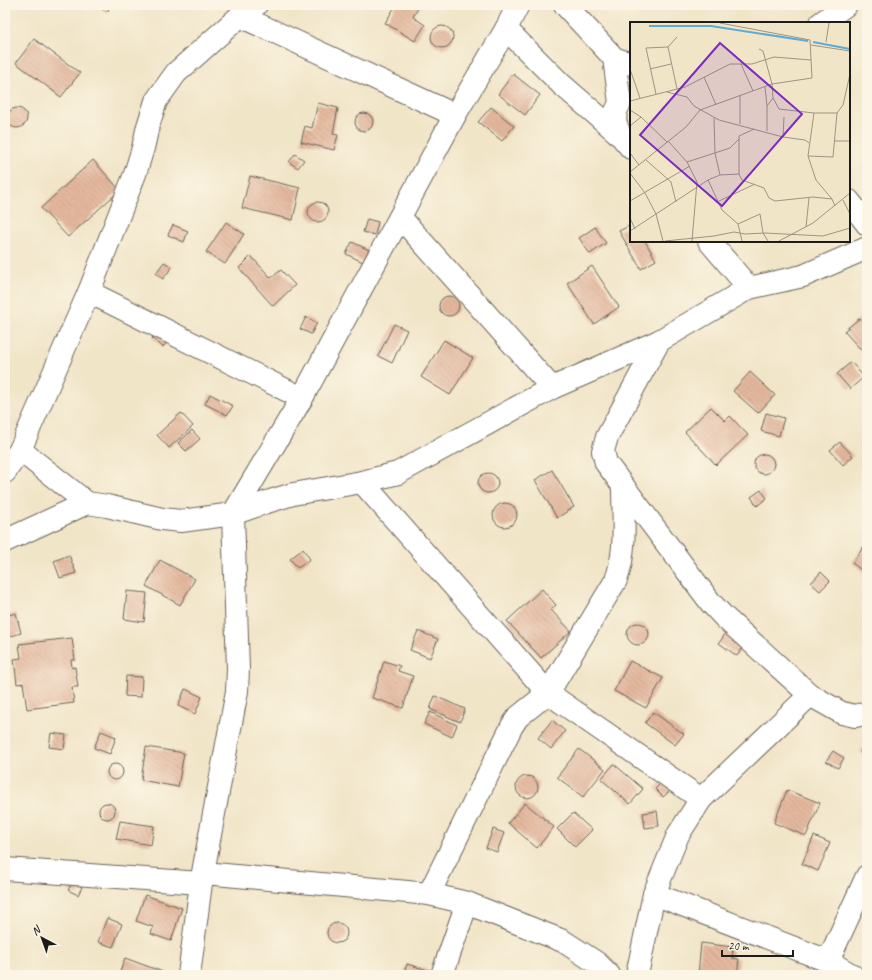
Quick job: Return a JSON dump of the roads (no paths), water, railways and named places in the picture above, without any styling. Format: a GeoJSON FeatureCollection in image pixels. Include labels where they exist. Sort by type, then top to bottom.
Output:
{"type":"FeatureCollection","features":[{"type":"Feature","properties":{"kind":"street"},"geometry":{"type":"LineString","coordinates":[[188,975],[202,878],[236,691],[238,669],[233,514],[302,398],[455,115],[506,29],[518,5]]}},
{"type":"Feature","properties":{"kind":"street"},"geometry":{"type":"LineString","coordinates":[[565,5],[623,61],[620,103],[616,111],[615,121],[625,142]]}},
{"type":"Feature","properties":{"kind":"street"},"geometry":{"type":"LineString","coordinates":[[823,22],[846,5]]}},
{"type":"Feature","properties":{"kind":"street"},"geometry":{"type":"LineString","coordinates":[[5,472],[20,450],[89,292],[135,174],[144,148],[148,126],[156,101],[176,73],[248,10],[455,115]]}},
{"type":"Feature","properties":{"kind":"street"},"geometry":{"type":"LineString","coordinates":[[506,29],[561,84],[625,142]]}},
{"type":"Feature","properties":{"kind":"street"},"geometry":{"type":"LineString","coordinates":[[850,202],[867,224]]}},
{"type":"Feature","properties":{"kind":"street"},"geometry":{"type":"LineString","coordinates":[[400,217],[552,388]]}},
{"type":"Feature","properties":{"kind":"street"},"geometry":{"type":"LineString","coordinates":[[710,242],[749,288]]}},
{"type":"Feature","properties":{"kind":"street"},"geometry":{"type":"LineString","coordinates":[[5,540],[87,504],[108,506],[162,519],[181,521],[233,514],[293,494],[362,482],[398,473],[552,388],[659,341],[749,288],[803,276],[867,248]]}},
{"type":"Feature","properties":{"kind":"street"},"geometry":{"type":"LineString","coordinates":[[89,292],[302,398]]}},
{"type":"Feature","properties":{"kind":"street"},"geometry":{"type":"LineString","coordinates":[[659,341],[607,437],[603,451],[606,463],[715,608],[724,617],[810,695],[842,713],[855,716],[867,713]]}},
{"type":"Feature","properties":{"kind":"street"},"geometry":{"type":"LineString","coordinates":[[20,450],[87,504]]}},
{"type":"Feature","properties":{"kind":"street"},"geometry":{"type":"LineString","coordinates":[[362,482],[548,693],[701,799]]}},
{"type":"Feature","properties":{"kind":"street"},"geometry":{"type":"LineString","coordinates":[[428,894],[512,726],[518,717],[548,693],[616,580],[623,556],[623,486]]}},
{"type":"Feature","properties":{"kind":"street"},"geometry":{"type":"LineString","coordinates":[[637,975],[654,894],[678,835],[701,799],[810,695]]}},
{"type":"Feature","properties":{"kind":"street"},"geometry":{"type":"LineString","coordinates":[[5,870],[202,878],[428,894],[467,903],[564,941],[597,963],[609,975]]}},
{"type":"Feature","properties":{"kind":"street"},"geometry":{"type":"LineString","coordinates":[[828,962],[867,876]]}},
{"type":"Feature","properties":{"kind":"street"},"geometry":{"type":"LineString","coordinates":[[654,894],[828,962],[852,975]]}},
{"type":"Feature","properties":{"kind":"street"},"geometry":{"type":"LineString","coordinates":[[442,975],[467,903]]}}]}
